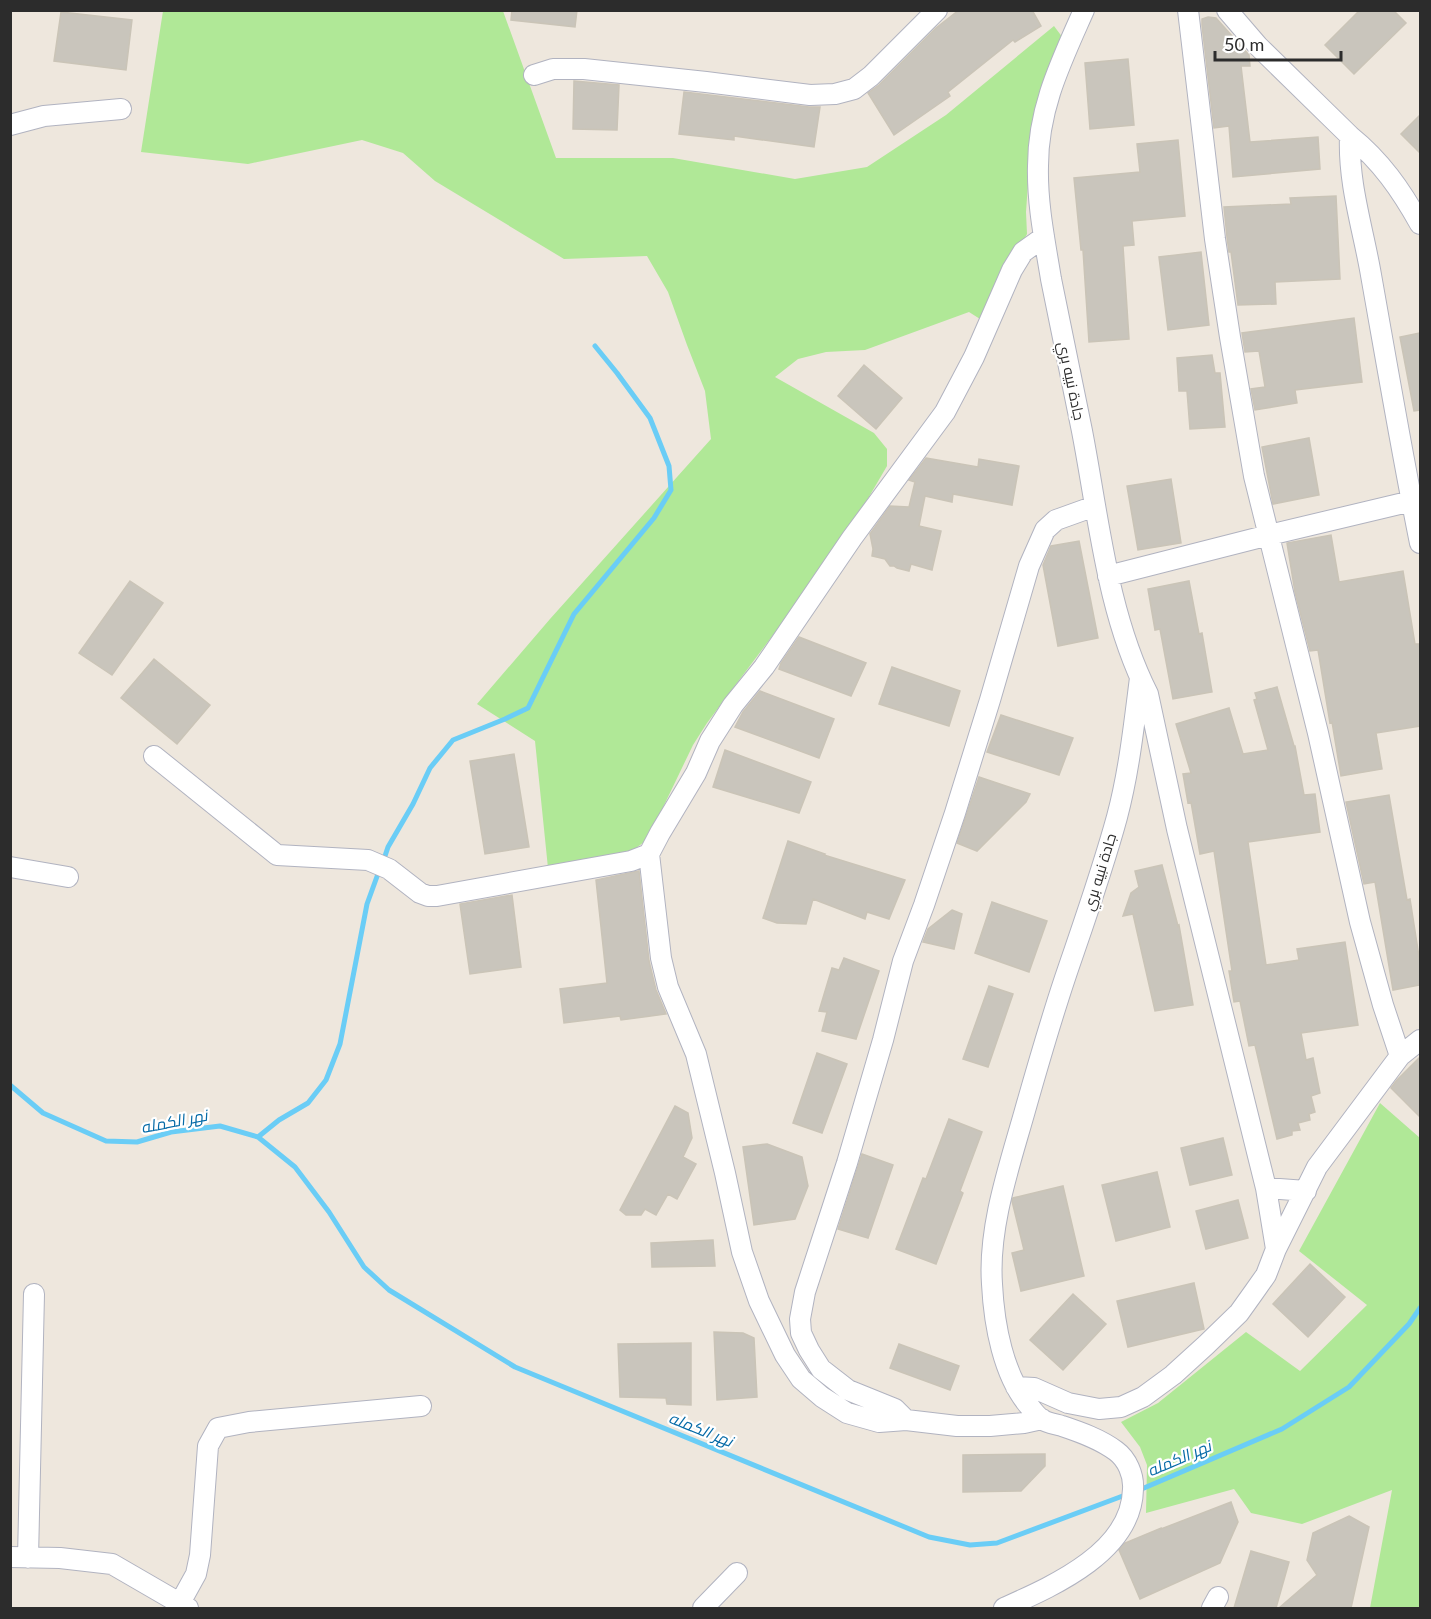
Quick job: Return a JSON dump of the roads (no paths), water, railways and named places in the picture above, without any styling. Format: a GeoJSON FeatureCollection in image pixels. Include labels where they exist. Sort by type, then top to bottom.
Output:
{"type":"FeatureCollection","features":[{"type":"Feature","properties":{"kind":"street"},"geometry":{"type":"LineString","coordinates":[[534,75],[553,69],[584,69],[810,95],[835,94],[854,88],[871,76],[937,10]]}},
{"type":"Feature","properties":{"kind":"street","name":"جادة نبيه بري"},"geometry":{"type":"LineString","coordinates":[[1042,1419],[1029,1406],[1016,1387],[1003,1353],[994,1318],[991,1281],[997,1218],[1039,1059],[1101,874],[1117,816],[1129,760],[1140,678],[1129,650],[1108,576],[1044,237],[1038,166],[1041,126],[1050,90],[1084,10]]}},
{"type":"Feature","properties":{"kind":"street"},"geometry":{"type":"LineString","coordinates":[[1188,10],[1215,239],[1254,476],[1318,733],[1360,922],[1400,1056]]}},
{"type":"Feature","properties":{"kind":"street"},"geometry":{"type":"LineString","coordinates":[[1227,10],[1258,46],[1382,165],[1420,224]]}},
{"type":"Feature","properties":{"kind":"street"},"geometry":{"type":"LineString","coordinates":[[10,125],[44,116],[121,109]]}},
{"type":"Feature","properties":{"kind":"street"},"geometry":{"type":"LineString","coordinates":[[1350,136],[1352,184],[1420,543]]}},
{"type":"Feature","properties":{"kind":"street"},"geometry":{"type":"LineString","coordinates":[[1004,1608],[1097,1557],[1124,1524],[1133,1498],[1134,1486],[1130,1469],[1119,1453],[1104,1443],[1042,1419],[990,1426],[957,1426],[906,1420],[879,1422],[847,1413],[822,1397],[801,1379],[785,1355],[759,1301],[742,1252],[696,1054],[668,987],[661,958],[649,854],[696,773],[710,741],[733,705],[764,667],[859,529],[945,412],[974,357],[1012,270],[1023,252],[1044,237]]}},
{"type":"Feature","properties":{"kind":"street"},"geometry":{"type":"LineString","coordinates":[[1108,576],[1269,534],[1412,501]]}},
{"type":"Feature","properties":{"kind":"street"},"geometry":{"type":"LineString","coordinates":[[906,1420],[894,1409],[848,1390],[821,1368],[801,1333],[800,1319],[805,1292],[847,1163],[883,1040],[903,961],[959,802],[1029,566],[1045,530],[1056,520],[1095,506]]}},
{"type":"Feature","properties":{"kind":"street"},"geometry":{"type":"LineString","coordinates":[[1140,678],[1148,694],[1177,829],[1266,1188],[1276,1249]]}},
{"type":"Feature","properties":{"kind":"street"},"geometry":{"type":"LineString","coordinates":[[154,756],[277,855],[368,860],[389,869],[420,893],[428,896],[631,861],[649,854]]}},
{"type":"Feature","properties":{"kind":"street"},"geometry":{"type":"LineString","coordinates":[[10,867],[68,877]]}},
{"type":"Feature","properties":{"kind":"street"},"geometry":{"type":"LineString","coordinates":[[1016,1387],[1034,1388],[1068,1402],[1100,1409],[1121,1407],[1143,1397],[1173,1375],[1239,1313],[1266,1275],[1276,1249],[1317,1167],[1400,1056],[1420,1040]]}},
{"type":"Feature","properties":{"kind":"street"},"geometry":{"type":"LineString","coordinates":[[1266,1188],[1306,1191]]}},
{"type":"Feature","properties":{"kind":"street"},"geometry":{"type":"LineString","coordinates":[[34,1294],[19,1557],[60,1558],[112,1564],[184,1606],[196,1574],[200,1555],[208,1446],[218,1428],[249,1422],[421,1406]]}},
{"type":"Feature","properties":{"kind":"street"},"geometry":{"type":"LineString","coordinates":[[702,1608],[737,1573]]}},
{"type":"Feature","properties":{"kind":"waterway"},"geometry":{"type":"LineString","coordinates":[[383,862],[388,847],[413,804],[430,768],[453,740],[528,708],[574,614],[654,518],[671,490],[669,466],[650,418],[595,346]]}},
{"type":"Feature","properties":{"kind":"waterway"},"geometry":{"type":"LineString","coordinates":[[258,1137],[279,1120],[308,1103],[326,1080],[340,1044],[367,904],[379,871]]}},
{"type":"Feature","properties":{"kind":"waterway","name":"نهر الكمله"},"geometry":{"type":"LineString","coordinates":[[10,1085],[43,1113],[106,1141],[137,1142],[171,1132],[220,1126],[258,1137],[295,1167],[329,1212],[364,1267],[389,1290],[515,1367],[929,1537],[970,1545],[997,1543],[1128,1494]]}},
{"type":"Feature","properties":{"kind":"waterway","name":"نهر الكمله"},"geometry":{"type":"LineString","coordinates":[[1137,1491],[1282,1429],[1349,1387],[1409,1324],[1420,1308]]}}]}
